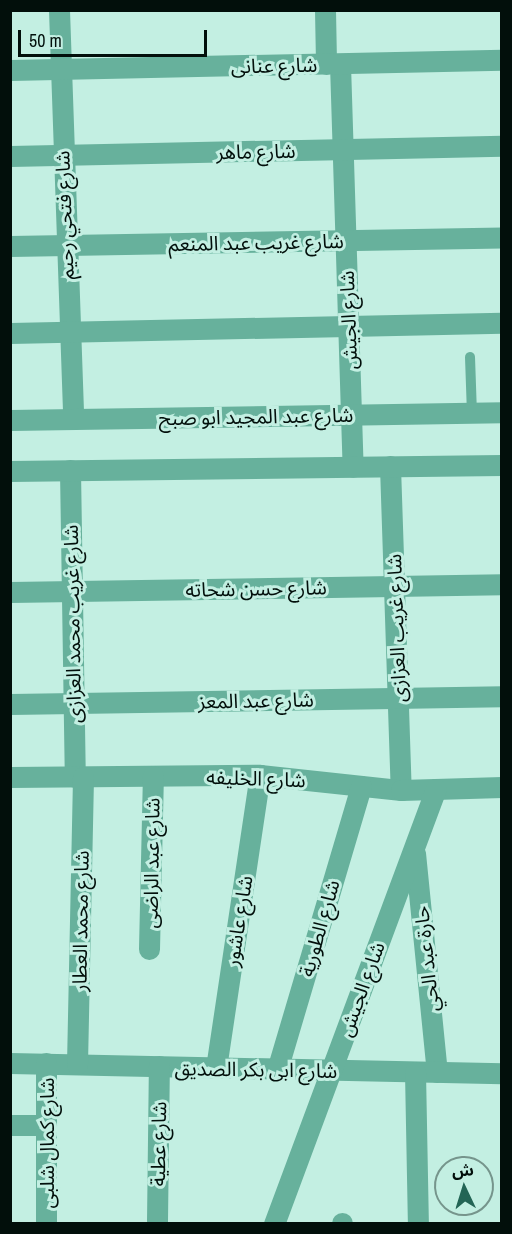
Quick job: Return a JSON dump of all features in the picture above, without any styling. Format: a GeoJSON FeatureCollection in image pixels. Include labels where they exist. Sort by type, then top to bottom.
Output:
{"type":"FeatureCollection","features":[{"type":"Feature","properties":{"kind":"street","name":"شارع فتحي رحيم"},"geometry":{"type":"LineString","coordinates":[[58,10],[61,154],[73,419]]}},
{"type":"Feature","properties":{"kind":"street","name":"شارع الجيش"},"geometry":{"type":"LineString","coordinates":[[325,10],[343,149],[353,467]]}},
{"type":"Feature","properties":{"kind":"street","name":"شارع عنانى"},"geometry":{"type":"LineString","coordinates":[[10,70],[501,60]]}},
{"type":"Feature","properties":{"kind":"street","name":"شارع ماهر"},"geometry":{"type":"LineString","coordinates":[[10,156],[501,146]]}},
{"type":"Feature","properties":{"kind":"street","name":"شارع غريب عبد المنعم"},"geometry":{"type":"LineString","coordinates":[[10,246],[501,237]]}},
{"type":"Feature","properties":{"kind":"street"},"geometry":{"type":"LineString","coordinates":[[10,333],[501,323]]}},
{"type":"Feature","properties":{"kind":"street","name":"شارع عبد المجيد ابو صبح"},"geometry":{"type":"LineString","coordinates":[[10,420],[501,412]]}},
{"type":"Feature","properties":{"kind":"street"},"geometry":{"type":"LineString","coordinates":[[10,471],[501,465]]}},
{"type":"Feature","properties":{"kind":"street","name":"شارع غريب العزازى"},"geometry":{"type":"LineString","coordinates":[[390,466],[401,790]]}},
{"type":"Feature","properties":{"kind":"street","name":"شارع غريب محمد العزازى"},"geometry":{"type":"LineString","coordinates":[[69,470],[74,703],[79,777]]}},
{"type":"Feature","properties":{"kind":"street","name":"شارع حسن شحاته"},"geometry":{"type":"LineString","coordinates":[[10,592],[501,584]]}},
{"type":"Feature","properties":{"kind":"street","name":"شارع عبد المعز"},"geometry":{"type":"LineString","coordinates":[[10,704],[501,696]]}},
{"type":"Feature","properties":{"kind":"street","name":"شارع الخليفه"},"geometry":{"type":"LineString","coordinates":[[10,777],[260,775],[401,790],[501,787]]}},
{"type":"Feature","properties":{"kind":"street","name":"شارع عاشور"},"geometry":{"type":"LineString","coordinates":[[216,1068],[260,775]]}},
{"type":"Feature","properties":{"kind":"street","name":"شارع عبد الراضى"},"geometry":{"type":"LineString","coordinates":[[149,949],[153,776]]}},
{"type":"Feature","properties":{"kind":"street","name":"شارع محمد العطار"},"geometry":{"type":"LineString","coordinates":[[77,1064],[79,777]]}},
{"type":"Feature","properties":{"kind":"street","name":"شارع الطورية"},"geometry":{"type":"LineString","coordinates":[[277,1070],[361,786]]}},
{"type":"Feature","properties":{"kind":"street","name":"شارع الجيش"},"geometry":{"type":"LineString","coordinates":[[274,1224],[436,789]]}},
{"type":"Feature","properties":{"kind":"street","name":"حارة عبد الحي"},"geometry":{"type":"LineString","coordinates":[[414,847],[437,1072]]}},
{"type":"Feature","properties":{"kind":"street","name":"شارع ابى بكر الصديق"},"geometry":{"type":"LineString","coordinates":[[10,1063],[501,1073]]}},
{"type":"Feature","properties":{"kind":"street","name":"شارع كمال شلبى"},"geometry":{"type":"LineString","coordinates":[[46,1064],[46,1224]]}},
{"type":"Feature","properties":{"kind":"street","name":"شارع عطية"},"geometry":{"type":"LineString","coordinates":[[157,1221],[159,1066]]}},
{"type":"Feature","properties":{"kind":"street"},"geometry":{"type":"LineString","coordinates":[[415,1072],[418,1224]]}},
{"type":"Feature","properties":{"kind":"street"},"geometry":{"type":"LineString","coordinates":[[10,1125],[46,1125]]}},
{"type":"Feature","properties":{"kind":"lane"},"geometry":{"type":"LineString","coordinates":[[470,357],[472,413]]}}]}
